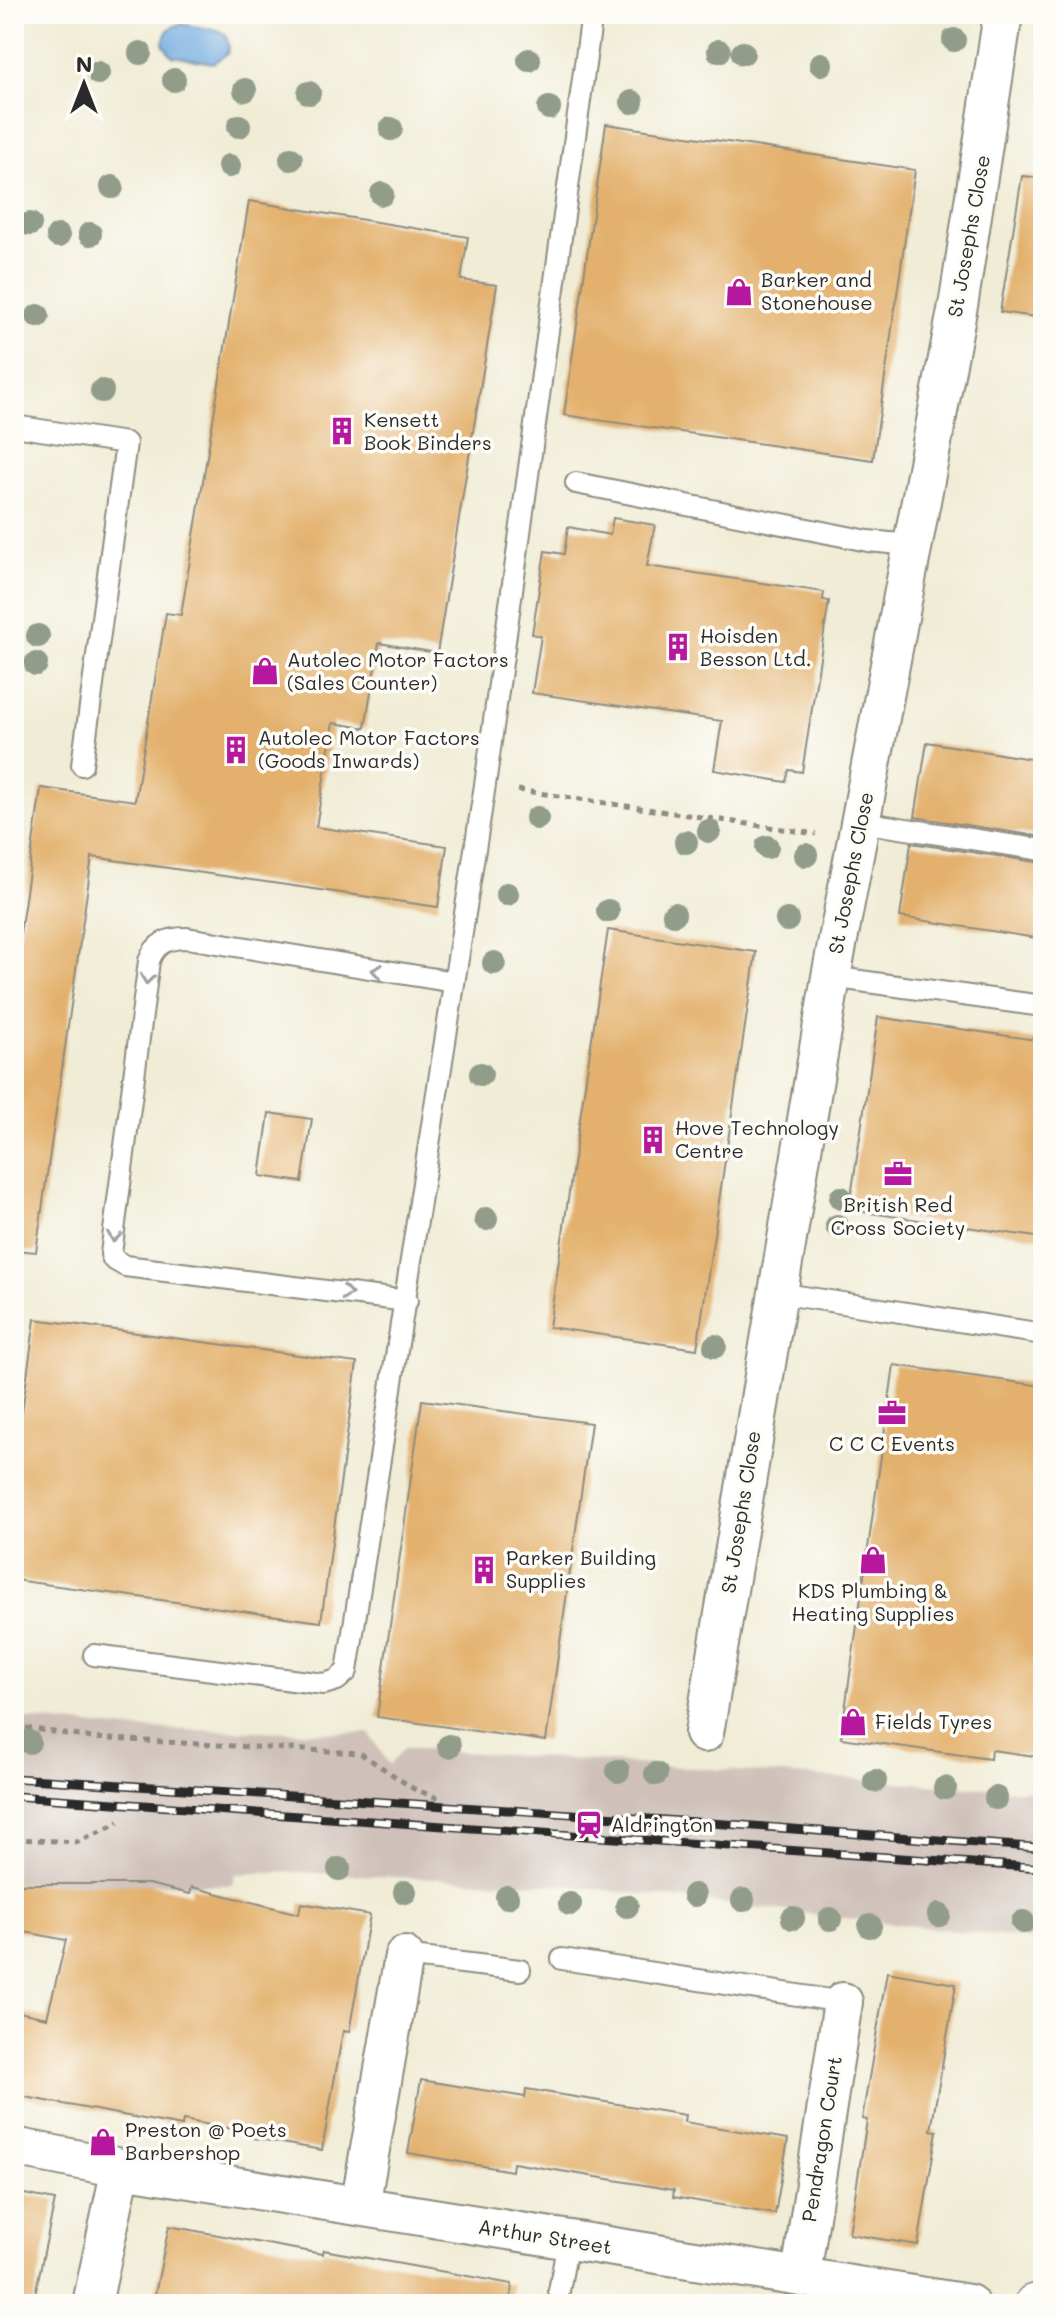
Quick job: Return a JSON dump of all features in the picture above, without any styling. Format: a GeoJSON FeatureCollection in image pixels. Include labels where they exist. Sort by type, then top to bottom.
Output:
{"type":"FeatureCollection","features":[{"type":"Feature","properties":{"kind":"street","name":"St Josephs Close"},"geometry":{"type":"LineString","coordinates":[[704,1733],[831,977],[959,300],[1003,14]]}},
{"type":"Feature","properties":{"kind":"street"},"geometry":{"type":"LineString","coordinates":[[360,2206],[404,1956]]}},
{"type":"Feature","properties":{"kind":"street","name":"Pendragon Court"},"geometry":{"type":"LineString","coordinates":[[801,2275],[843,2002]]}},
{"type":"Feature","properties":{"kind":"street","name":"Arthur Street"},"geometry":{"type":"LineString","coordinates":[[14,2147],[121,2168],[969,2304]]}},
{"type":"Feature","properties":{"kind":"street"},"geometry":{"type":"LineString","coordinates":[[92,2304],[121,2168]]}},
{"type":"Feature","properties":{"kind":"street"},"geometry":{"type":"LineString","coordinates":[[1034,2304],[1043,2303]]}},
{"type":"Feature","properties":{"kind":"lane"},"geometry":{"type":"LineString","coordinates":[[94,1655],[324,1684],[337,1680],[347,1671],[485,785],[592,14]]}},
{"type":"Feature","properties":{"kind":"lane"},"geometry":{"type":"LineString","coordinates":[[14,426],[126,443],[82,765]]}},
{"type":"Feature","properties":{"kind":"lane"},"geometry":{"type":"LineString","coordinates":[[576,483],[868,541],[912,545]]}},
{"type":"Feature","properties":{"kind":"lane"},"geometry":{"type":"LineString","coordinates":[[859,831],[1043,850]]}},
{"type":"Feature","properties":{"kind":"lane"},"geometry":{"type":"LineString","coordinates":[[407,1301],[125,1266],[113,1259],[111,1254],[149,961],[156,947],[164,941],[187,938],[454,982]]}},
{"type":"Feature","properties":{"kind":"lane"},"geometry":{"type":"LineString","coordinates":[[831,977],[1043,1006]]}},
{"type":"Feature","properties":{"kind":"lane"},"geometry":{"type":"LineString","coordinates":[[778,1293],[1043,1334]]}},
{"type":"Feature","properties":{"kind":"lane"},"geometry":{"type":"LineString","coordinates":[[404,1956],[520,1970]]}},
{"type":"Feature","properties":{"kind":"lane"},"geometry":{"type":"LineString","coordinates":[[562,1959],[843,2002]]}},
{"type":"Feature","properties":{"kind":"lane"},"geometry":{"type":"LineString","coordinates":[[559,2291],[568,2241]]}},
{"type":"Feature","properties":{"kind":"path"},"geometry":{"type":"LineString","coordinates":[[485,785],[859,831]]}},
{"type":"Feature","properties":{"kind":"path"},"geometry":{"type":"LineString","coordinates":[[14,1726],[93,1738],[360,1753],[414,1789],[443,1800]]}},
{"type":"Feature","properties":{"kind":"path"},"geometry":{"type":"LineString","coordinates":[[14,1839],[78,1842],[119,1822]]}},
{"type":"Feature","properties":{"kind":"shaded area"},"geometry":{"type":"Polygon","coordinates":[[[14,1718],[130,1729],[369,1733],[389,1765],[404,1748],[1043,1792],[1043,1941],[565,1885],[295,1872],[235,1874],[233,1885],[14,1883],[14,1718]]]}},
{"type":"Feature","properties":{"kind":"water"},"geometry":{"type":"Polygon","coordinates":[[[181,24],[218,30],[226,35],[227,54],[213,63],[172,56],[163,44],[164,40],[170,28],[181,24]]]}},
{"type":"Feature","properties":{"kind":"building","name":"Barker and Stonehouse"},"geometry":{"type":"Polygon","coordinates":[[[606,124],[915,170],[873,460],[564,415],[606,124]]]}},
{"type":"Feature","properties":{"kind":"building"},"geometry":{"type":"Polygon","coordinates":[[[1022,176],[1043,178],[1043,318],[1000,312],[1022,176]]]}},
{"type":"Feature","properties":{"kind":"building"},"geometry":{"type":"Polygon","coordinates":[[[249,201],[468,237],[461,280],[497,285],[437,653],[379,643],[365,728],[333,723],[316,827],[447,846],[438,907],[92,857],[36,1252],[14,1250],[14,976],[41,788],[135,801],[166,613],[181,615],[249,201]]]}},
{"type":"Feature","properties":{"kind":"building","name":"Hoisden Besson Ltd."},"geometry":{"type":"Polygon","coordinates":[[[613,518],[655,525],[647,566],[824,592],[823,600],[829,601],[802,772],[789,770],[786,782],[714,770],[722,721],[532,693],[541,636],[532,634],[545,551],[564,554],[568,527],[610,535],[613,518]]]}},
{"type":"Feature","properties":{"kind":"building"},"geometry":{"type":"Polygon","coordinates":[[[927,742],[1043,761],[1043,837],[915,817],[927,742]]]}},
{"type":"Feature","properties":{"kind":"building"},"geometry":{"type":"Polygon","coordinates":[[[911,843],[1043,863],[1043,939],[900,917],[911,843]]]}},
{"type":"Feature","properties":{"kind":"building","name":"Hove Technology Centre"},"geometry":{"type":"Polygon","coordinates":[[[608,930],[756,952],[697,1349],[549,1327],[608,930]]]}},
{"type":"Feature","properties":{"kind":"building"},"geometry":{"type":"Polygon","coordinates":[[[878,1017],[1043,1041],[1043,1238],[849,1210],[878,1017]]]}},
{"type":"Feature","properties":{"kind":"building"},"geometry":{"type":"Polygon","coordinates":[[[269,1113],[312,1119],[302,1182],[260,1176],[269,1113]]]}},
{"type":"Feature","properties":{"kind":"building"},"geometry":{"type":"Polygon","coordinates":[[[35,1319],[357,1363],[321,1622],[14,1580],[14,1470],[35,1319]]]}},
{"type":"Feature","properties":{"kind":"building"},"geometry":{"type":"Polygon","coordinates":[[[894,1365],[1043,1386],[1043,1757],[991,1750],[990,1759],[841,1738],[894,1365]]]}},
{"type":"Feature","properties":{"kind":"building","name":"Parker Building Supplies"},"geometry":{"type":"Polygon","coordinates":[[[422,1400],[591,1423],[546,1741],[377,1717],[422,1400]]]}},
{"type":"Feature","properties":{"kind":"building"},"geometry":{"type":"Polygon","coordinates":[[[14,1884],[149,1884],[190,1894],[192,1887],[299,1914],[301,1903],[370,1915],[349,2032],[343,2031],[322,2150],[253,2138],[254,2133],[183,2120],[182,2126],[14,2095],[14,2011],[47,2018],[66,1940],[14,1930],[14,1884]]]}},
{"type":"Feature","properties":{"kind":"building"},"geometry":{"type":"Polygon","coordinates":[[[887,1972],[956,1984],[931,2130],[937,2131],[918,2245],[849,2234],[867,2120],[862,2119],[887,1972]]]}},
{"type":"Feature","properties":{"kind":"building"},"geometry":{"type":"Polygon","coordinates":[[[421,2080],[525,2097],[526,2089],[685,2115],[684,2122],[788,2139],[775,2214],[673,2197],[674,2190],[513,2163],[512,2171],[408,2153],[421,2080]]]}},
{"type":"Feature","properties":{"kind":"building"},"geometry":{"type":"Polygon","coordinates":[[[14,2192],[55,2200],[33,2304],[14,2304],[14,2192]]]}},
{"type":"Feature","properties":{"kind":"building"},"geometry":{"type":"Polygon","coordinates":[[[169,2226],[512,2284],[510,2304],[153,2304],[169,2226]]]}},
{"type":"Feature","properties":{"kind":"railway"},"geometry":{"type":"LineString","coordinates":[[14,1778],[741,1825],[1043,1848]]}},
{"type":"Feature","properties":{"kind":"railway"},"geometry":{"type":"LineString","coordinates":[[14,1796],[1043,1868]]}},
{"type":"Feature","properties":{"kind":"place","name":"Barker and Stonehouse"},"geometry":{"type":"Point","coordinates":[739,292]}},
{"type":"Feature","properties":{"kind":"place","name":"Kensett Book Binders"},"geometry":{"type":"Point","coordinates":[342,431]}},
{"type":"Feature","properties":{"kind":"place","name":"Hoisden Besson Ltd."},"geometry":{"type":"Point","coordinates":[678,647]}},
{"type":"Feature","properties":{"kind":"place","name":"Autolec Motor Factors (Sales Counter)"},"geometry":{"type":"Point","coordinates":[265,671]}},
{"type":"Feature","properties":{"kind":"place","name":"Autolec Motor Factors (Goods Inwards)"},"geometry":{"type":"Point","coordinates":[236,750]}},
{"type":"Feature","properties":{"kind":"place","name":"Hove Technology Centre"},"geometry":{"type":"Point","coordinates":[653,1140]}},
{"type":"Feature","properties":{"kind":"place","name":"British Red Cross Society"},"geometry":{"type":"Point","coordinates":[898,1174]}},
{"type":"Feature","properties":{"kind":"place","name":"C C C Events"},"geometry":{"type":"Point","coordinates":[892,1413]}},
{"type":"Feature","properties":{"kind":"place","name":"KDS Plumbing & Heating Supplies"},"geometry":{"type":"Point","coordinates":[873,1560]}},
{"type":"Feature","properties":{"kind":"place","name":"Parker Building Supplies"},"geometry":{"type":"Point","coordinates":[484,1570]}},
{"type":"Feature","properties":{"kind":"place","name":"Fields Tyres"},"geometry":{"type":"Point","coordinates":[853,1722]}},
{"type":"Feature","properties":{"kind":"place","name":"Aldrington"},"geometry":{"type":"Point","coordinates":[589,1825]}},
{"type":"Feature","properties":{"kind":"place","name":"Preston @ Poets Barbershop"},"geometry":{"type":"Point","coordinates":[103,2142]}}]}
